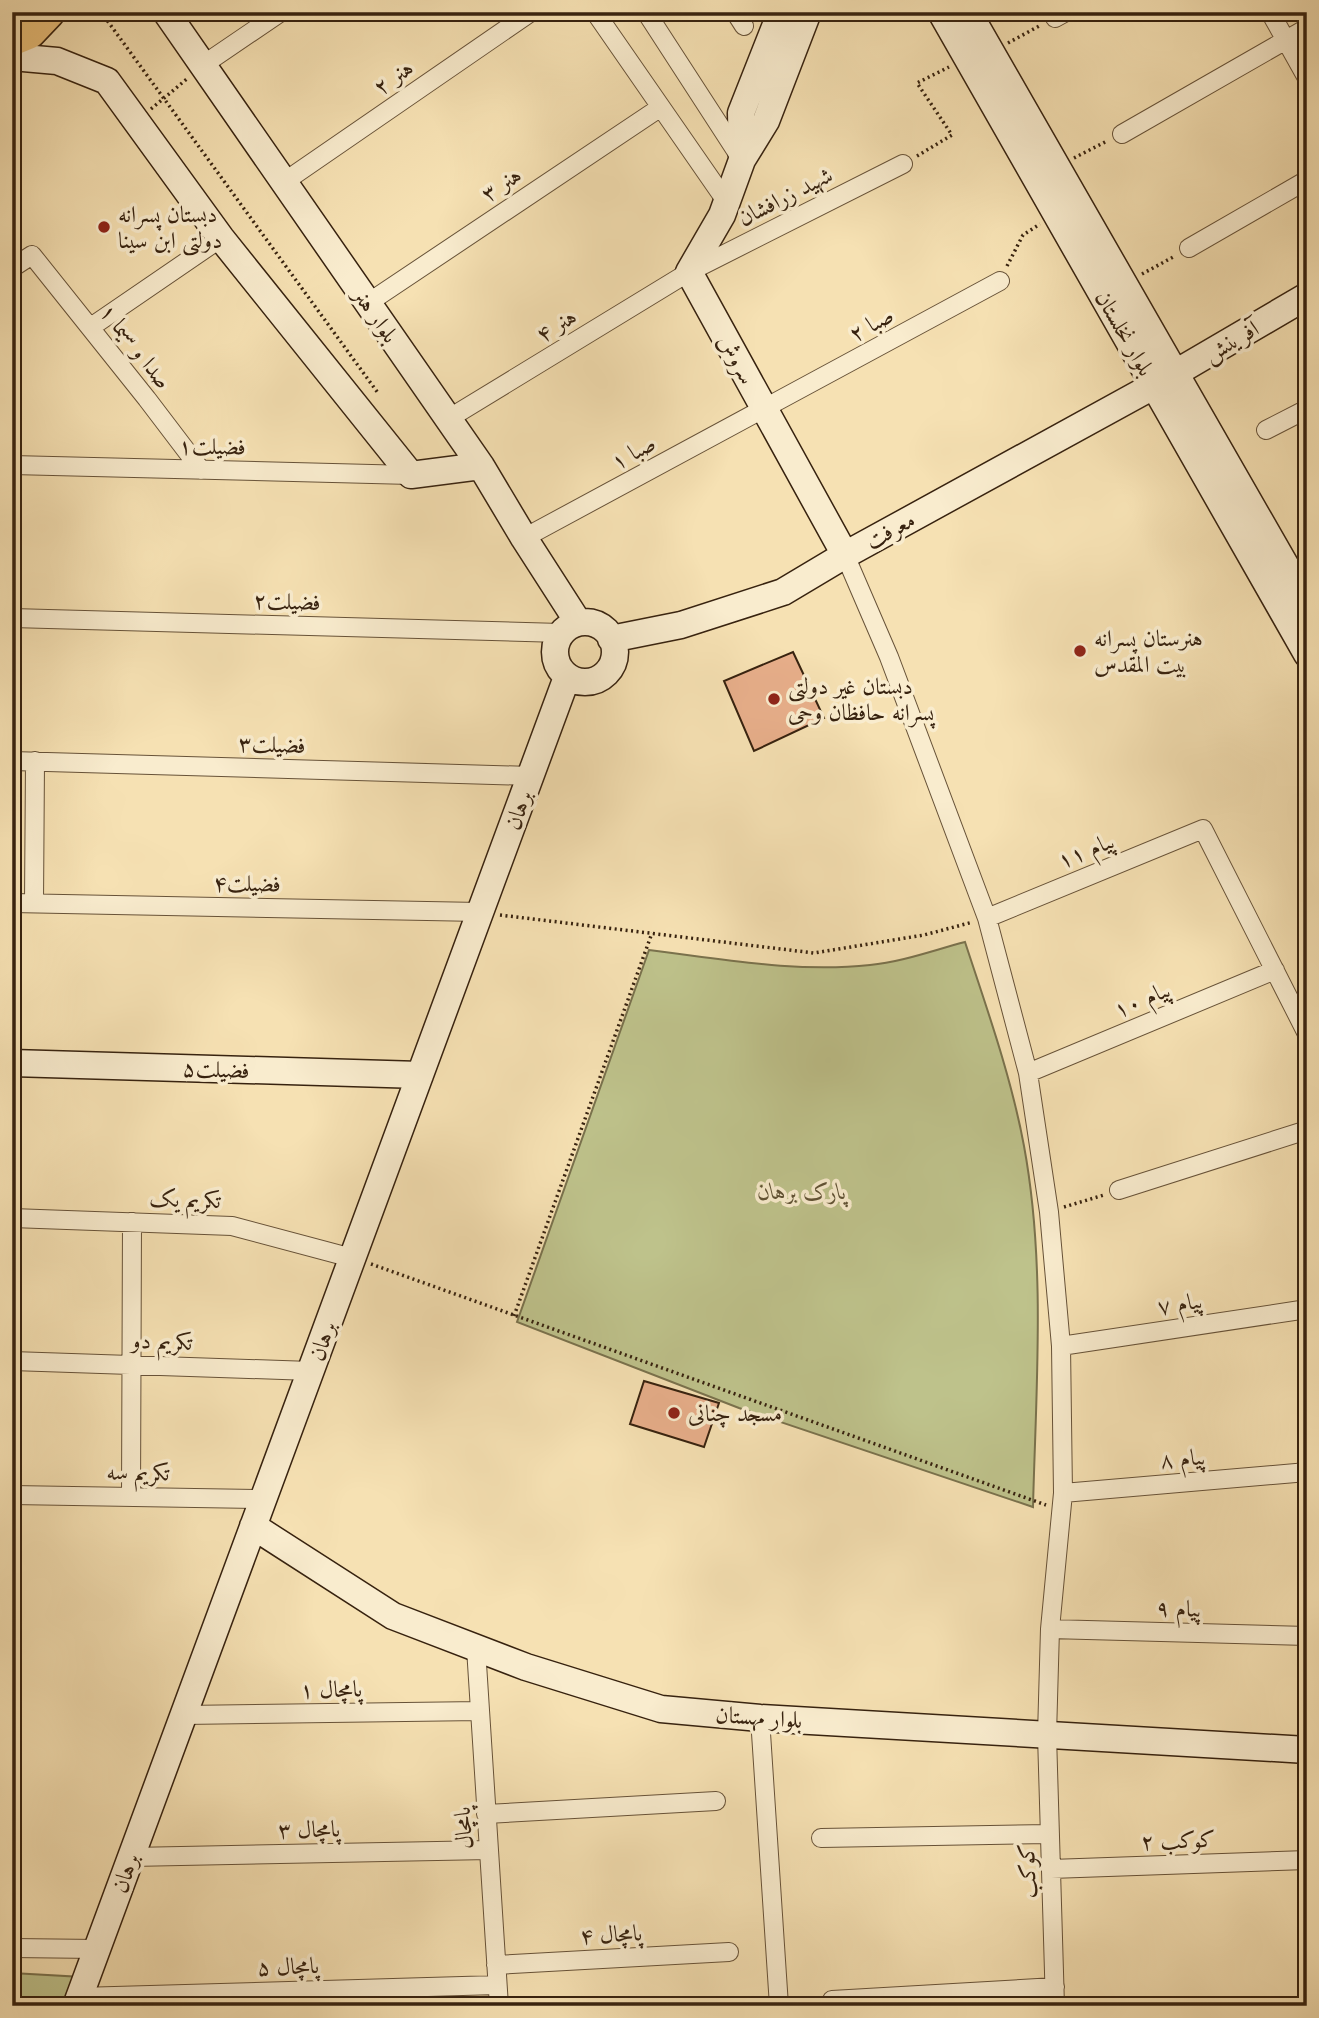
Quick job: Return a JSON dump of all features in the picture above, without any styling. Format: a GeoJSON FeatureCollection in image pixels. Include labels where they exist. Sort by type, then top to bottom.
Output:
{"type":"FeatureCollection","features":[{"type":"Feature","properties":{"kind":"highway"},"geometry":{"type":"LineString","coordinates":[[12,39],[29,32],[48,12]]}},
{"type":"Feature","properties":{"kind":"street","name":"بلوار هنر"},"geometry":{"type":"LineString","coordinates":[[166,12],[481,466],[524,538],[570,627]]}},
{"type":"Feature","properties":{"kind":"street"},"geometry":{"type":"LineString","coordinates":[[203,65],[281,12]]}},
{"type":"Feature","properties":{"kind":"street","name":"هنر ۲"},"geometry":{"type":"LineString","coordinates":[[284,182],[531,12]]}},
{"type":"Feature","properties":{"kind":"street"},"geometry":{"type":"LineString","coordinates":[[595,12],[726,201]]}},
{"type":"Feature","properties":{"kind":"street"},"geometry":{"type":"LineString","coordinates":[[646,12],[742,160]]}},
{"type":"Feature","properties":{"kind":"street"},"geometry":{"type":"LineString","coordinates":[[742,160],[741,113],[781,12]]}},
{"type":"Feature","properties":{"kind":"street"},"geometry":{"type":"LineString","coordinates":[[688,271],[722,215],[742,160],[766,121],[808,12]]}},
{"type":"Feature","properties":{"kind":"street","name":"بلوار نخلستان"},"geometry":{"type":"LineString","coordinates":[[941,12],[1057,214],[1307,603]]}},
{"type":"Feature","properties":{"kind":"street","name":"بلوار نخلستان"},"geometry":{"type":"LineString","coordinates":[[968,12],[1125,284],[1165,379],[1307,654]]}},
{"type":"Feature","properties":{"kind":"street"},"geometry":{"type":"LineString","coordinates":[[1270,12],[1307,78]]}},
{"type":"Feature","properties":{"kind":"street"},"geometry":{"type":"LineString","coordinates":[[1122,134],[1307,29]]}},
{"type":"Feature","properties":{"kind":"street"},"geometry":{"type":"LineString","coordinates":[[12,57],[57,61],[107,81],[221,238],[411,475],[481,466]]}},
{"type":"Feature","properties":{"kind":"street","name":"هنر ۳"},"geometry":{"type":"LineString","coordinates":[[368,303],[661,107]]}},
{"type":"Feature","properties":{"kind":"street","name":"شهید زرافشان"},"geometry":{"type":"LineString","coordinates":[[688,271],[903,163]]}},
{"type":"Feature","properties":{"kind":"street"},"geometry":{"type":"LineString","coordinates":[[1189,248],[1307,180]]}},
{"type":"Feature","properties":{"kind":"street"},"geometry":{"type":"LineString","coordinates":[[91,327],[221,238]]}},
{"type":"Feature","properties":{"kind":"street","name":"صدا و سیما ۱"},"geometry":{"type":"LineString","coordinates":[[12,268],[32,254],[201,470]]}},
{"type":"Feature","properties":{"kind":"street","name":"سروش"},"geometry":{"type":"LineString","coordinates":[[688,271],[845,555]]}},
{"type":"Feature","properties":{"kind":"street","name":"هنر ۴"},"geometry":{"type":"LineString","coordinates":[[448,419],[688,271]]}},
{"type":"Feature","properties":{"kind":"street","name":"صبا ۲"},"geometry":{"type":"LineString","coordinates":[[765,410],[1000,281]]}},
{"type":"Feature","properties":{"kind":"street","name":"آفرینش"},"geometry":{"type":"LineString","coordinates":[[1165,379],[1307,296]]}},
{"type":"Feature","properties":{"kind":"street","name":"معرفت"},"geometry":{"type":"LineString","coordinates":[[611,639],[681,625],[783,592],[845,555],[1165,379]]}},
{"type":"Feature","properties":{"kind":"street"},"geometry":{"type":"LineString","coordinates":[[1266,430],[1307,409]]}},
{"type":"Feature","properties":{"kind":"street","name":"صبا ۱"},"geometry":{"type":"LineString","coordinates":[[524,538],[765,410]]}},
{"type":"Feature","properties":{"kind":"street","name":"فضیلت۱"},"geometry":{"type":"LineString","coordinates":[[12,466],[411,475]]}},
{"type":"Feature","properties":{"kind":"street","name":"کوکب"},"geometry":{"type":"LineString","coordinates":[[845,555],[894,670],[987,918],[1028,1073],[1049,1212],[1061,1346],[1062,1502],[1050,1629],[1047,1735],[1055,2006]]}},
{"type":"Feature","properties":{"kind":"street","name":"فضیلت۲"},"geometry":{"type":"LineString","coordinates":[[12,618],[570,627]]}},
{"type":"Feature","properties":{"kind":"street"},"geometry":{"type":"LineString","coordinates":[[594,623],[607,630],[611,639],[615,658],[605,676],[586,683],[567,677],[555,661],[554,651],[570,627],[594,623]]}},
{"type":"Feature","properties":{"kind":"street","name":"برهان"},"geometry":{"type":"LineString","coordinates":[[78,2001],[567,677]]}},
{"type":"Feature","properties":{"kind":"street","name":"فضیلت۳"},"geometry":{"type":"LineString","coordinates":[[12,761],[531,776]]}},
{"type":"Feature","properties":{"kind":"street"},"geometry":{"type":"LineString","coordinates":[[34,903],[36,761]]}},
{"type":"Feature","properties":{"kind":"street","name":"پیام ۱۱"},"geometry":{"type":"LineString","coordinates":[[987,918],[1203,829],[1275,970]]}},
{"type":"Feature","properties":{"kind":"street","name":"فضیلت۴"},"geometry":{"type":"LineString","coordinates":[[12,903],[480,912]]}},
{"type":"Feature","properties":{"kind":"street"},"geometry":{"type":"LineString","coordinates":[[1275,970],[1307,1034]]}},
{"type":"Feature","properties":{"kind":"street","name":"پیام ۱۰"},"geometry":{"type":"LineString","coordinates":[[1028,1073],[1275,970]]}},
{"type":"Feature","properties":{"kind":"street","name":"فضیلت۵"},"geometry":{"type":"LineString","coordinates":[[12,1063],[420,1075]]}},
{"type":"Feature","properties":{"kind":"street"},"geometry":{"type":"LineString","coordinates":[[1119,1190],[1307,1130]]}},
{"type":"Feature","properties":{"kind":"street","name":"تکریم یک"},"geometry":{"type":"LineString","coordinates":[[12,1218],[232,1226],[352,1258]]}},
{"type":"Feature","properties":{"kind":"street"},"geometry":{"type":"LineString","coordinates":[[131,1497],[132,1222]]}},
{"type":"Feature","properties":{"kind":"street","name":"پیام ۷"},"geometry":{"type":"LineString","coordinates":[[1061,1346],[1307,1308]]}},
{"type":"Feature","properties":{"kind":"street","name":"تکریم دو"},"geometry":{"type":"LineString","coordinates":[[12,1361],[311,1371]]}},
{"type":"Feature","properties":{"kind":"street","name":"پیام ۸"},"geometry":{"type":"LineString","coordinates":[[1062,1502],[1307,1472]]}},
{"type":"Feature","properties":{"kind":"street","name":"تکریم سه"},"geometry":{"type":"LineString","coordinates":[[12,1495],[263,1499]]}},
{"type":"Feature","properties":{"kind":"street","name":"بلوار مهستان"},"geometry":{"type":"LineString","coordinates":[[253,1526],[393,1616],[526,1667],[661,1709],[760,1718],[1307,1751]]}},
{"type":"Feature","properties":{"kind":"street","name":"پیام ۹"},"geometry":{"type":"LineString","coordinates":[[1050,1629],[1307,1636]]}},
{"type":"Feature","properties":{"kind":"street","name":"پامچال"},"geometry":{"type":"LineString","coordinates":[[476,1648],[499,2006]]}},
{"type":"Feature","properties":{"kind":"street","name":"پامچال ۱"},"geometry":{"type":"LineString","coordinates":[[183,1715],[480,1711]]}},
{"type":"Feature","properties":{"kind":"street"},"geometry":{"type":"LineString","coordinates":[[760,1718],[779,2006]]}},
{"type":"Feature","properties":{"kind":"street"},"geometry":{"type":"LineString","coordinates":[[486,1814],[716,1801]]}},
{"type":"Feature","properties":{"kind":"street"},"geometry":{"type":"LineString","coordinates":[[821,1838],[1050,1834]]}},
{"type":"Feature","properties":{"kind":"street","name":"پامچال ۳"},"geometry":{"type":"LineString","coordinates":[[131,1857],[489,1850]]}},
{"type":"Feature","properties":{"kind":"street","name":"کوکب ۲"},"geometry":{"type":"LineString","coordinates":[[1051,1869],[1307,1860]]}},
{"type":"Feature","properties":{"kind":"street"},"geometry":{"type":"LineString","coordinates":[[12,1948],[97,1949]]}},
{"type":"Feature","properties":{"kind":"street","name":"پامچال ۴"},"geometry":{"type":"LineString","coordinates":[[496,1965],[729,1952]]}},
{"type":"Feature","properties":{"kind":"street","name":"پامچال ۵"},"geometry":{"type":"LineString","coordinates":[[78,2001],[497,1985]]}},
{"type":"Feature","properties":{"kind":"street"},"geometry":{"type":"LineString","coordinates":[[832,2000],[1055,1987]]}},
{"type":"Feature","properties":{"kind":"path"},"geometry":{"type":"LineString","coordinates":[[101,12],[378,393]]}},
{"type":"Feature","properties":{"kind":"path"},"geometry":{"type":"LineString","coordinates":[[1006,43],[1061,15]]}},
{"type":"Feature","properties":{"kind":"path"},"geometry":{"type":"LineString","coordinates":[[903,163],[952,135],[917,83],[967,58]]}},
{"type":"Feature","properties":{"kind":"path"},"geometry":{"type":"LineString","coordinates":[[135,120],[203,65]]}},
{"type":"Feature","properties":{"kind":"path"},"geometry":{"type":"LineString","coordinates":[[1057,167],[1122,134]]}},
{"type":"Feature","properties":{"kind":"path"},"geometry":{"type":"LineString","coordinates":[[1000,281],[1023,235],[1057,214]]}},
{"type":"Feature","properties":{"kind":"path"},"geometry":{"type":"LineString","coordinates":[[1125,284],[1189,248]]}},
{"type":"Feature","properties":{"kind":"path"},"geometry":{"type":"LineString","coordinates":[[480,912],[814,953],[924,935],[987,918]]}},
{"type":"Feature","properties":{"kind":"path"},"geometry":{"type":"LineString","coordinates":[[514,1316],[652,933]]}},
{"type":"Feature","properties":{"kind":"path"},"geometry":{"type":"LineString","coordinates":[[1049,1212],[1119,1190]]}},
{"type":"Feature","properties":{"kind":"path"},"geometry":{"type":"LineString","coordinates":[[352,1258],[514,1316],[1062,1502]]}},
{"type":"Feature","properties":{"kind":"green space","name":"پارک برهان"},"geometry":{"type":"Polygon","coordinates":[[[965,942],[1012,1094],[1031,1191],[1038,1326],[1033,1507],[739,1408],[517,1322],[649,950],[760,964],[842,967],[894,961],[965,942]]]}},
{"type":"Feature","properties":{"kind":"green space"},"geometry":{"type":"Polygon","coordinates":[[[12,1973],[82,1977],[72,2006],[12,2006],[12,1973]]]}},
{"type":"Feature","properties":{"kind":"building","name":"دبستان غیر دولتی پسرانه حافظان وحی"},"geometry":{"type":"Polygon","coordinates":[[[793,652],[824,718],[754,751],[724,681],[793,652]]]}},
{"type":"Feature","properties":{"kind":"building","name":"مسجد چنانی"},"geometry":{"type":"Polygon","coordinates":[[[644,1381],[719,1403],[704,1447],[630,1424],[644,1381]]]}},
{"type":"Feature","properties":{"kind":"place","name":"دبستان پسرانه دولتی ابن سینا"},"geometry":{"type":"Point","coordinates":[104,227]}},
{"type":"Feature","properties":{"kind":"place","name":"هنرستان پسرانه بیت المقدس"},"geometry":{"type":"Point","coordinates":[1080,651]}},
{"type":"Feature","properties":{"kind":"place","name":"دبستان غیر دولتی پسرانه حافظان وحی"},"geometry":{"type":"Point","coordinates":[774,699]}},
{"type":"Feature","properties":{"kind":"place","name":"مسجد چنانی"},"geometry":{"type":"Point","coordinates":[674,1413]}}]}
